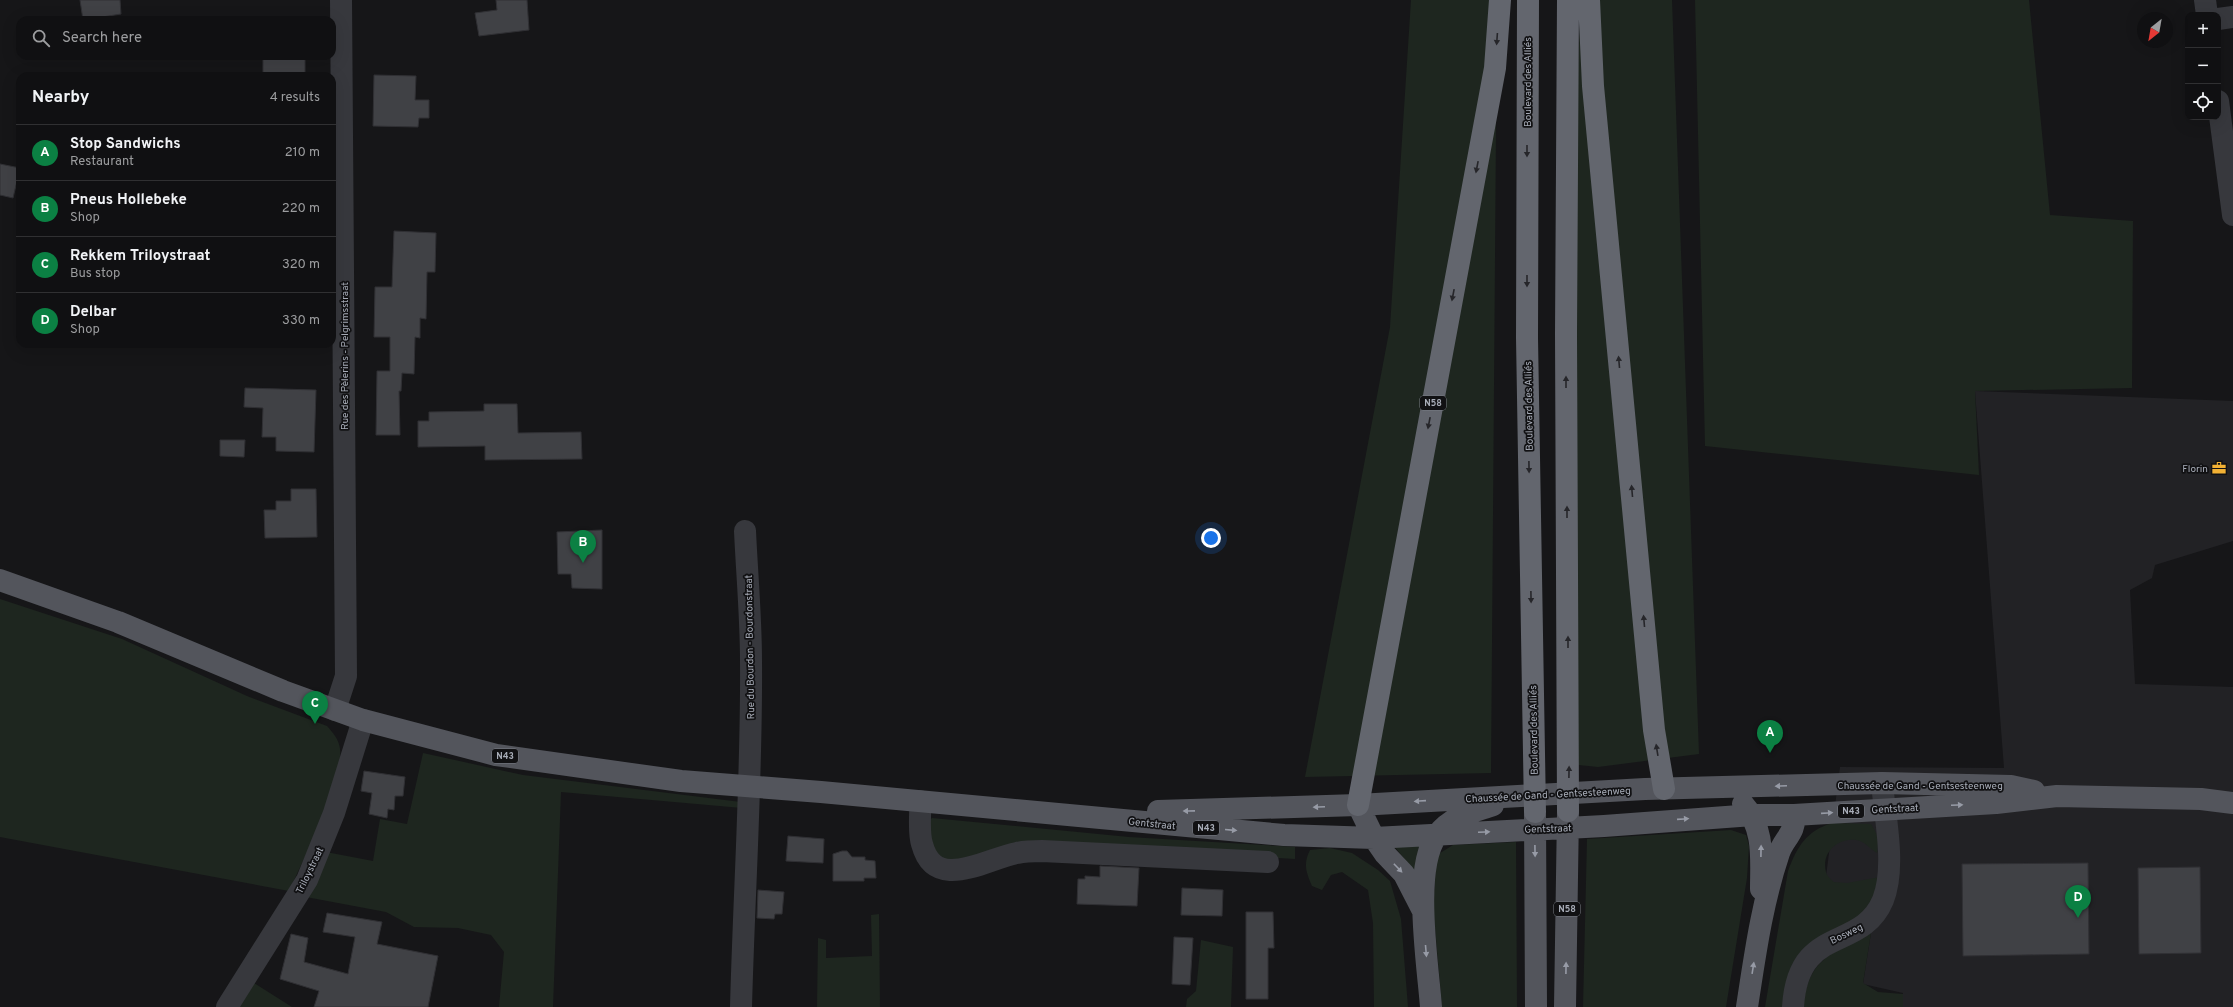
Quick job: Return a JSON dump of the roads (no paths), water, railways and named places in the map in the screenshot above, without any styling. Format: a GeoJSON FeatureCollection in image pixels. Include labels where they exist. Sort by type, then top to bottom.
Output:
{"type":"FeatureCollection","features":[{"type":"Feature","properties":{"kind":"highway","name":"N58"},"geometry":{"type":"LineString","coordinates":[[1358,805],[1495,68],[1500,0]]}},
{"type":"Feature","properties":{"kind":"highway","name":"Boulevard des Alliés"},"geometry":{"type":"LineString","coordinates":[[1528,0],[1527,338],[1535,812]]}},
{"type":"Feature","properties":{"kind":"highway","name":"N58"},"geometry":{"type":"LineString","coordinates":[[1568,0],[1566,334],[1568,811]]}},
{"type":"Feature","properties":{"kind":"highway"},"geometry":{"type":"LineString","coordinates":[[1589,0],[1598,142],[1654,730],[1650,802]]}},
{"type":"Feature","properties":{"kind":"main road","name":"N43"},"geometry":{"type":"LineString","coordinates":[[0,580],[118,622],[283,691],[363,720],[496,755],[681,781],[1039,812]]}},
{"type":"Feature","properties":{"kind":"main road","name":"Chaussée de Gand - Gentsesteenweg"},"geometry":{"type":"LineString","coordinates":[[1039,812],[1252,810],[1358,805],[1459,816],[1519,797],[1650,802],[1719,788],[1882,783],[2011,786],[2057,796]]}},
{"type":"Feature","properties":{"kind":"main road"},"geometry":{"type":"LineString","coordinates":[[1719,788],[1739,800],[1753,815],[1761,843],[1760,918],[1747,1007]]}},
{"type":"Feature","properties":{"kind":"main road","name":"N43"},"geometry":{"type":"LineString","coordinates":[[2201,798],[2233,792]]}},
{"type":"Feature","properties":{"kind":"main road","name":"N43"},"geometry":{"type":"LineString","coordinates":[[2057,796],[2201,798],[2233,803]]}},
{"type":"Feature","properties":{"kind":"main road","name":"Gentstraat"},"geometry":{"type":"LineString","coordinates":[[1039,812],[1284,835],[1374,838],[1438,834],[1459,816],[1604,826],[1650,802],[1753,815],[1794,815],[1996,802],[2057,796]]}},
{"type":"Feature","properties":{"kind":"main road"},"geometry":{"type":"LineString","coordinates":[[1358,805],[1374,838],[1385,854],[1404,874],[1423,912]]}},
{"type":"Feature","properties":{"kind":"main road","name":"N58"},"geometry":{"type":"LineString","coordinates":[[1565,1007],[1568,811]]}},
{"type":"Feature","properties":{"kind":"main road"},"geometry":{"type":"LineString","coordinates":[[1535,812],[1536,1007]]}},
{"type":"Feature","properties":{"kind":"main road"},"geometry":{"type":"LineString","coordinates":[[1760,918],[1779,852],[1795,826],[1794,815]]}},
{"type":"Feature","properties":{"kind":"main road"},"geometry":{"type":"LineString","coordinates":[[1431,1007],[1423,912],[1428,854],[1438,834]]}},
{"type":"Feature","properties":{"kind":"street","name":"Rue des Pèlerins - Pelgrimsstraat"},"geometry":{"type":"LineString","coordinates":[[335,710],[346,676],[341,0]]}},
{"type":"Feature","properties":{"kind":"street"},"geometry":{"type":"LineString","coordinates":[[2205,0],[2207,12]]}},
{"type":"Feature","properties":{"kind":"street"},"geometry":{"type":"LineString","coordinates":[[2221,19],[2233,17]]}},
{"type":"Feature","properties":{"kind":"street"},"geometry":{"type":"LineString","coordinates":[[2220,120],[2233,215]]}},
{"type":"Feature","properties":{"kind":"street","name":"Rue du Bourdon - Bourdonstraat"},"geometry":{"type":"LineString","coordinates":[[741,1007],[745,858],[750,787],[751,663],[745,531]]}},
{"type":"Feature","properties":{"kind":"street","name":"Triloystraat"},"geometry":{"type":"LineString","coordinates":[[227,1007],[307,880],[334,813],[363,720]]}},
{"type":"Feature","properties":{"kind":"street","name":"Bosweg"},"geometry":{"type":"LineString","coordinates":[[1793,1007],[1794,990],[1800,970],[1808,959],[1826,943],[1859,929],[1871,920],[1883,900],[1887,885],[1889,861],[1882,783]]}},
{"type":"Feature","properties":{"kind":"street"},"geometry":{"type":"LineString","coordinates":[[920,801],[921,842],[926,857],[934,865],[944,870],[961,870],[1017,853],[1042,850],[1268,862]]}},
{"type":"Feature","properties":{"kind":"place","name":"Florin"},"geometry":{"type":"Point","coordinates":[2219,468]}},
{"type":"Feature","properties":{"kind":"place","name":"Pneus Hollebeke"},"geometry":{"type":"Point","coordinates":[583,563]}},
{"type":"Feature","properties":{"kind":"place","name":"Rekkem Triloystraat"},"geometry":{"type":"Point","coordinates":[315,724]}},
{"type":"Feature","properties":{"kind":"place","name":"Stop Sandwichs"},"geometry":{"type":"Point","coordinates":[1770,753]}},
{"type":"Feature","properties":{"kind":"place","name":"Delbar"},"geometry":{"type":"Point","coordinates":[2078,918]}}]}
